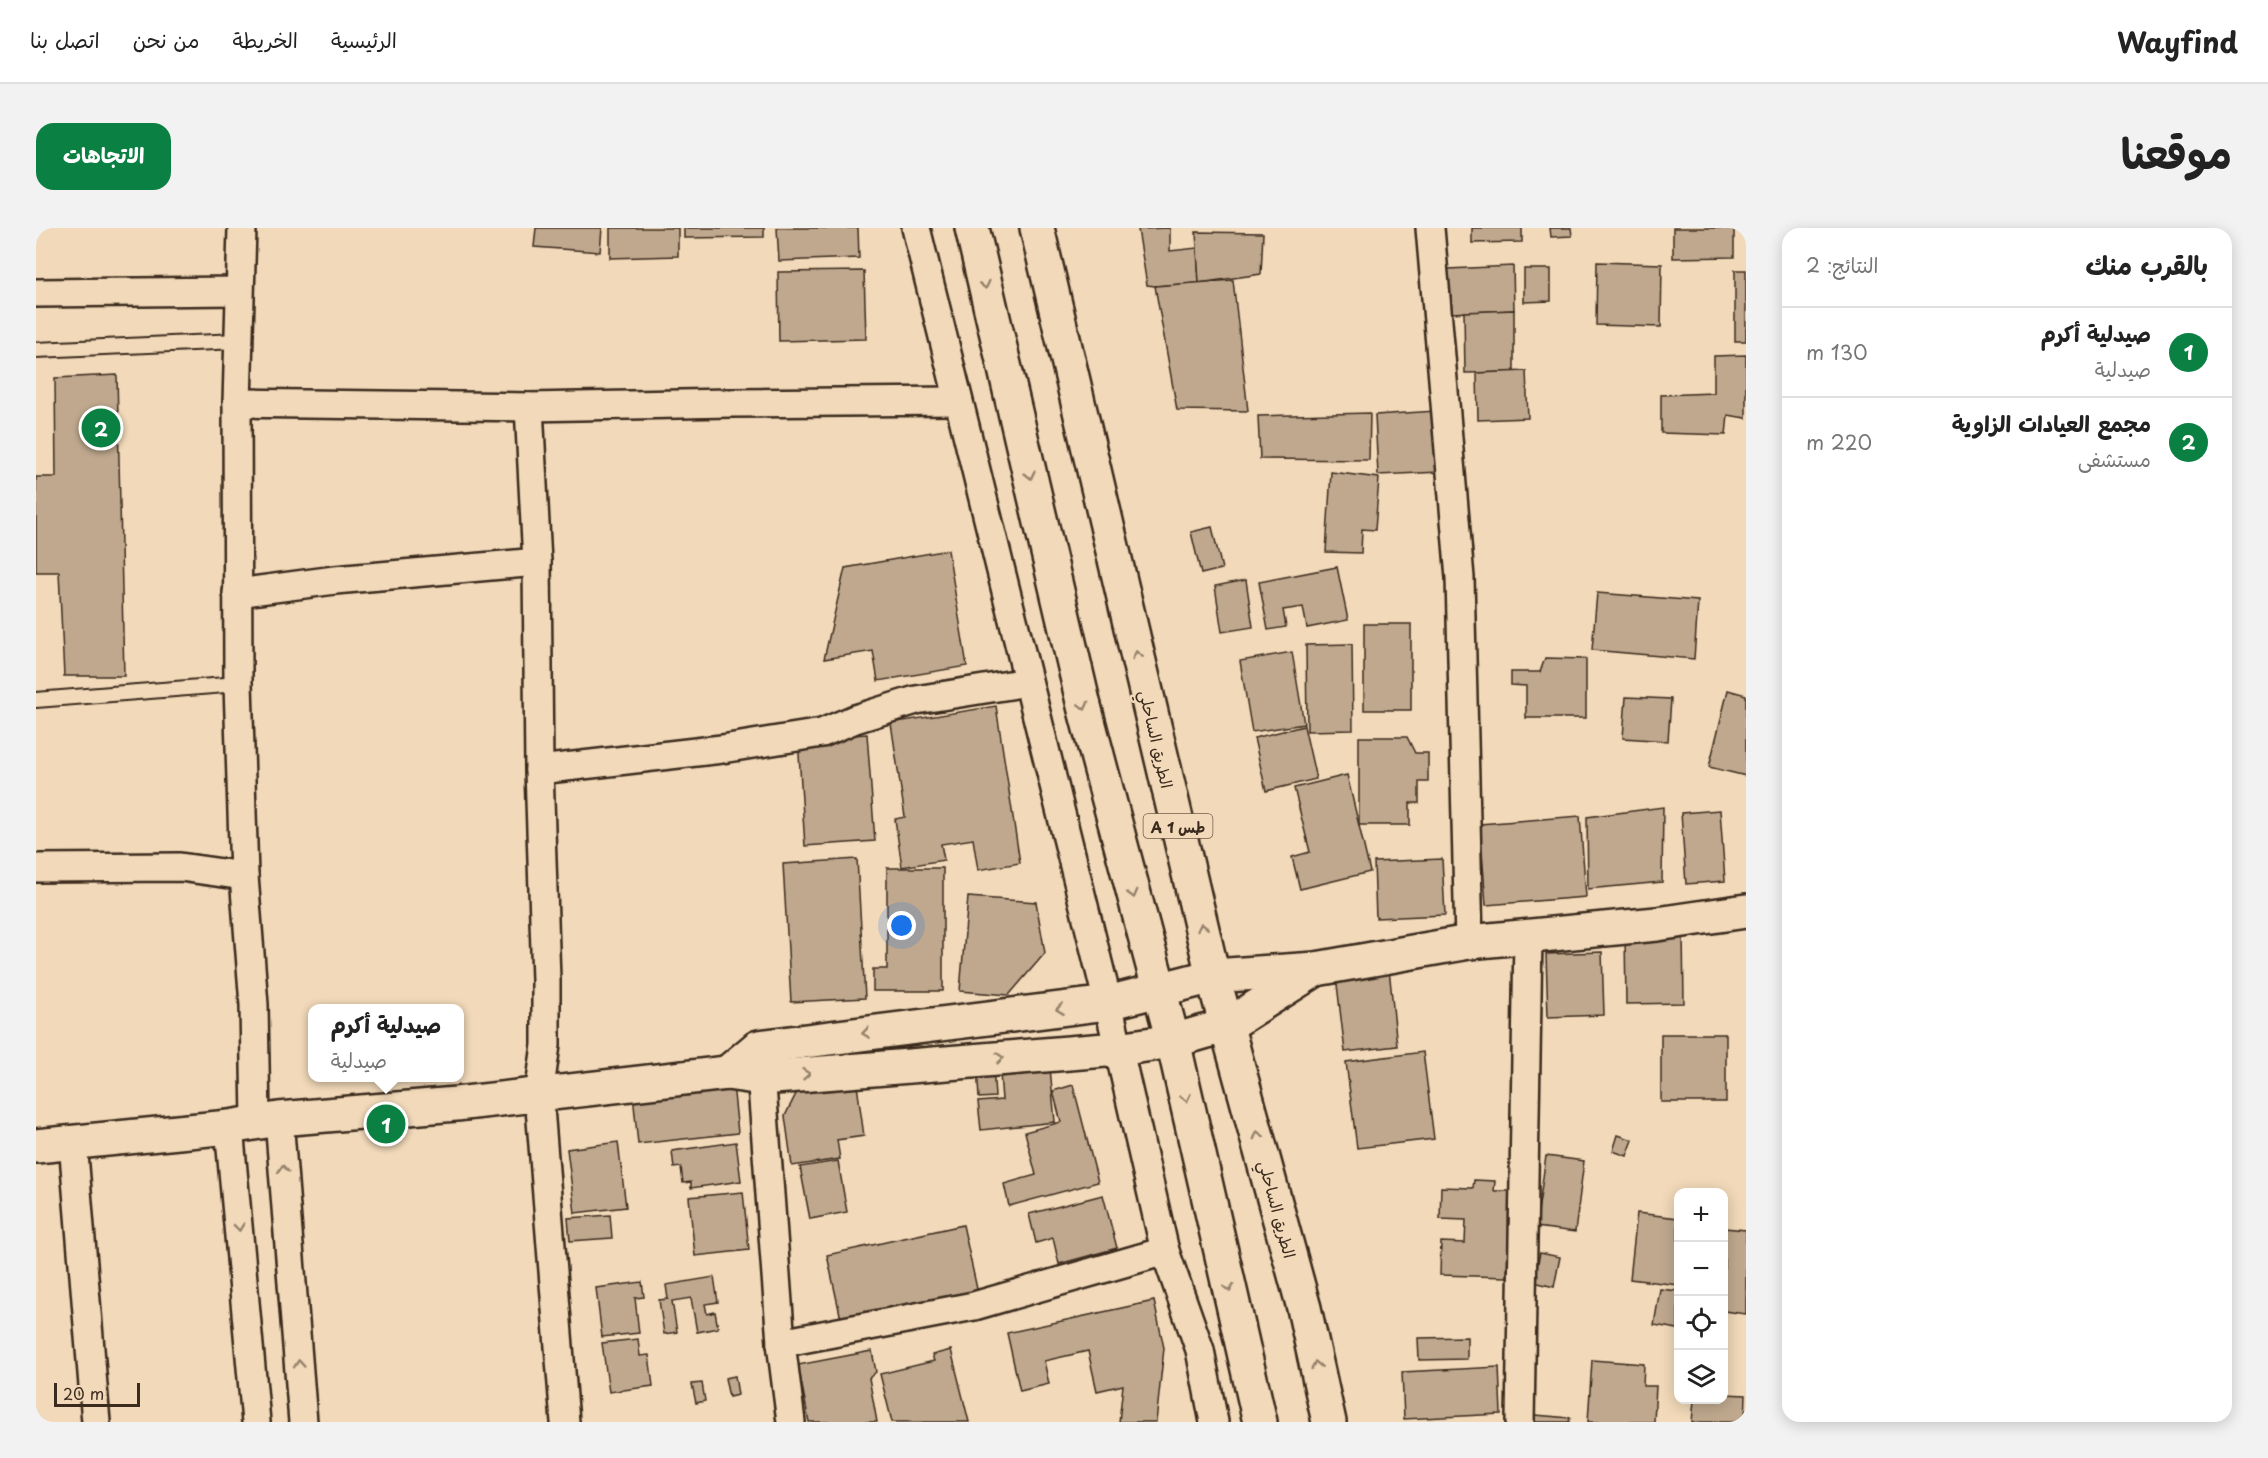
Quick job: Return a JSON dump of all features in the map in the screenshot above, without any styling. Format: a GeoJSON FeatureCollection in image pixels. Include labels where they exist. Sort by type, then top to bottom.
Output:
{"type":"FeatureCollection","features":[{"type":"Feature","properties":{"kind":"main road","name":"A 1 طس"},"geometry":{"type":"LineString","coordinates":[[972,228],[1084,706],[1173,1041],[1260,1422]]}},
{"type":"Feature","properties":{"kind":"main road","name":"الطريق الساحلي"},"geometry":{"type":"LineString","coordinates":[[1037,228],[1213,976],[1304,1308],[1329,1422]]}},
{"type":"Feature","properties":{"kind":"main road"},"geometry":{"type":"LineString","coordinates":[[36,1146],[389,1111],[727,1073],[760,1062],[1108,1003],[1213,976],[1316,969],[1469,942],[1657,924],[1746,911]]}},
{"type":"Feature","properties":{"kind":"main road"},"geometry":{"type":"LineString","coordinates":[[760,1062],[1118,1049],[1173,1041],[1228,1025],[1316,969]]}},
{"type":"Feature","properties":{"kind":"street"},"geometry":{"type":"LineString","coordinates":[[242,228],[237,403],[238,684],[244,876],[254,1005],[256,1422]]}},
{"type":"Feature","properties":{"kind":"street"},"geometry":{"type":"LineString","coordinates":[[916,228],[957,401],[1108,1003],[1165,1251],[1200,1350],[1214,1422]]}},
{"type":"Feature","properties":{"kind":"street"},"geometry":{"type":"LineString","coordinates":[[1430,228],[1460,578],[1469,942]]}},
{"type":"Feature","properties":{"kind":"street"},"geometry":{"type":"LineString","coordinates":[[36,293],[239,291]]}},
{"type":"Feature","properties":{"kind":"street"},"geometry":{"type":"LineString","coordinates":[[237,403],[529,407],[957,401]]}},
{"type":"Feature","properties":{"kind":"street"},"geometry":{"type":"LineString","coordinates":[[529,407],[537,562],[539,770],[546,1023],[546,1045],[539,1095],[565,1422]]}},
{"type":"Feature","properties":{"kind":"street"},"geometry":{"type":"LineString","coordinates":[[237,593],[335,580],[537,562]]}},
{"type":"Feature","properties":{"kind":"street"},"geometry":{"type":"LineString","coordinates":[[539,770],[722,749],[822,733],[855,719],[916,700],[1028,682]]}},
{"type":"Feature","properties":{"kind":"street"},"geometry":{"type":"LineString","coordinates":[[36,868],[180,867],[244,876]]}},
{"type":"Feature","properties":{"kind":"street"},"geometry":{"type":"LineString","coordinates":[[1520,1422],[1528,936]]}},
{"type":"Feature","properties":{"kind":"street"},"geometry":{"type":"LineString","coordinates":[[760,1062],[781,1343],[791,1422]]}},
{"type":"Feature","properties":{"kind":"street"},"geometry":{"type":"LineString","coordinates":[[255,1123],[303,1422]]}},
{"type":"Feature","properties":{"kind":"street"},"geometry":{"type":"LineString","coordinates":[[73,1142],[96,1422]]}},
{"type":"Feature","properties":{"kind":"street"},"geometry":{"type":"LineString","coordinates":[[781,1343],[974,1306],[1165,1251]]}},
{"type":"Feature","properties":{"kind":"lane"},"geometry":{"type":"LineString","coordinates":[[36,350],[238,340]]}},
{"type":"Feature","properties":{"kind":"lane"},"geometry":{"type":"LineString","coordinates":[[36,700],[238,684]]}},
{"type":"Feature","properties":{"kind":"building"},"geometry":{"type":"Polygon","coordinates":[[[536,228],[602,228],[600,252],[534,247],[536,228]]]}},
{"type":"Feature","properties":{"kind":"building"},"geometry":{"type":"Polygon","coordinates":[[[610,228],[678,228],[678,256],[610,258],[610,228]]]}},
{"type":"Feature","properties":{"kind":"building"},"geometry":{"type":"Polygon","coordinates":[[[684,228],[764,228],[764,237],[684,238],[684,228]]]}},
{"type":"Feature","properties":{"kind":"building"},"geometry":{"type":"Polygon","coordinates":[[[777,228],[858,228],[859,258],[779,261],[777,228]]]}},
{"type":"Feature","properties":{"kind":"building"},"geometry":{"type":"Polygon","coordinates":[[[1170,228],[1170,251],[1197,248],[1199,283],[1147,285],[1138,229],[1170,228]]]}},
{"type":"Feature","properties":{"kind":"building"},"geometry":{"type":"Polygon","coordinates":[[[1472,228],[1522,228],[1522,242],[1472,243],[1472,228]]]}},
{"type":"Feature","properties":{"kind":"building"},"geometry":{"type":"Polygon","coordinates":[[[1550,228],[1571,228],[1572,236],[1551,237],[1550,228]]]}},
{"type":"Feature","properties":{"kind":"building"},"geometry":{"type":"Polygon","coordinates":[[[1673,228],[1734,228],[1734,257],[1673,258],[1673,228]]]}},
{"type":"Feature","properties":{"kind":"building"},"geometry":{"type":"Polygon","coordinates":[[[1196,232],[1263,233],[1261,274],[1199,283],[1196,232]]]}},
{"type":"Feature","properties":{"kind":"building"},"geometry":{"type":"Polygon","coordinates":[[[1597,262],[1662,264],[1661,327],[1596,325],[1597,262]]]}},
{"type":"Feature","properties":{"kind":"building"},"geometry":{"type":"Polygon","coordinates":[[[1513,266],[1514,310],[1450,313],[1448,269],[1513,266]]]}},
{"type":"Feature","properties":{"kind":"building"},"geometry":{"type":"Polygon","coordinates":[[[1524,269],[1551,269],[1551,301],[1524,302],[1524,269]]]}},
{"type":"Feature","properties":{"kind":"building"},"geometry":{"type":"Polygon","coordinates":[[[1735,270],[1746,270],[1746,341],[1735,341],[1735,270]]]}},
{"type":"Feature","properties":{"kind":"building"},"geometry":{"type":"Polygon","coordinates":[[[864,271],[866,339],[779,341],[778,272],[864,271]]]}},
{"type":"Feature","properties":{"kind":"building"},"geometry":{"type":"Polygon","coordinates":[[[1233,280],[1248,411],[1177,410],[1155,286],[1233,280]]]}},
{"type":"Feature","properties":{"kind":"building"},"geometry":{"type":"Polygon","coordinates":[[[1514,310],[1514,372],[1465,373],[1464,312],[1514,310]]]}},
{"type":"Feature","properties":{"kind":"building"},"geometry":{"type":"Polygon","coordinates":[[[1746,355],[1746,418],[1728,415],[1726,435],[1661,433],[1661,395],[1714,393],[1714,356],[1746,355]]]}},
{"type":"Feature","properties":{"kind":"building"},"geometry":{"type":"Polygon","coordinates":[[[1526,371],[1528,418],[1478,420],[1477,373],[1526,371]]]}},
{"type":"Feature","properties":{"kind":"building"},"geometry":{"type":"Polygon","coordinates":[[[117,375],[124,676],[64,676],[59,572],[36,572],[36,477],[56,477],[55,378],[117,375]]]}},
{"type":"Feature","properties":{"kind":"building"},"geometry":{"type":"Polygon","coordinates":[[[1436,411],[1440,472],[1378,475],[1375,415],[1436,411]]]}},
{"type":"Feature","properties":{"kind":"building"},"geometry":{"type":"Polygon","coordinates":[[[1370,413],[1369,460],[1260,459],[1258,416],[1370,413]]]}},
{"type":"Feature","properties":{"kind":"building"},"geometry":{"type":"Polygon","coordinates":[[[1331,472],[1379,478],[1375,530],[1362,529],[1361,553],[1326,552],[1331,472]]]}},
{"type":"Feature","properties":{"kind":"building"},"geometry":{"type":"Polygon","coordinates":[[[1212,527],[1222,569],[1201,574],[1191,532],[1212,527]]]}},
{"type":"Feature","properties":{"kind":"building"},"geometry":{"type":"Polygon","coordinates":[[[948,550],[967,666],[878,681],[873,651],[824,659],[845,568],[948,550]]]}},
{"type":"Feature","properties":{"kind":"building"},"geometry":{"type":"Polygon","coordinates":[[[1337,567],[1348,620],[1307,628],[1303,607],[1283,610],[1286,627],[1268,630],[1259,582],[1337,567]]]}},
{"type":"Feature","properties":{"kind":"building"},"geometry":{"type":"Polygon","coordinates":[[[1246,580],[1253,627],[1222,632],[1215,586],[1246,580]]]}},
{"type":"Feature","properties":{"kind":"building"},"geometry":{"type":"Polygon","coordinates":[[[1597,593],[1698,601],[1694,659],[1592,650],[1597,593]]]}},
{"type":"Feature","properties":{"kind":"building"},"geometry":{"type":"Polygon","coordinates":[[[1364,624],[1411,624],[1411,710],[1364,710],[1364,624]]]}},
{"type":"Feature","properties":{"kind":"building"},"geometry":{"type":"Polygon","coordinates":[[[1352,644],[1353,730],[1307,731],[1306,645],[1352,644]]]}},
{"type":"Feature","properties":{"kind":"building"},"geometry":{"type":"Polygon","coordinates":[[[1292,652],[1304,724],[1252,732],[1240,661],[1292,652]]]}},
{"type":"Feature","properties":{"kind":"building"},"geometry":{"type":"Polygon","coordinates":[[[1545,658],[1586,659],[1586,718],[1526,718],[1526,686],[1511,685],[1511,672],[1540,672],[1545,658]]]}},
{"type":"Feature","properties":{"kind":"building"},"geometry":{"type":"Polygon","coordinates":[[[1728,690],[1746,695],[1746,776],[1709,767],[1728,690]]]}},
{"type":"Feature","properties":{"kind":"building"},"geometry":{"type":"Polygon","coordinates":[[[1626,697],[1671,699],[1668,741],[1623,738],[1626,697]]]}},
{"type":"Feature","properties":{"kind":"building"},"geometry":{"type":"Polygon","coordinates":[[[996,706],[1020,863],[978,870],[973,839],[941,844],[944,860],[902,867],[895,819],[905,817],[891,723],[996,706]]]}},
{"type":"Feature","properties":{"kind":"building"},"geometry":{"type":"Polygon","coordinates":[[[1304,726],[1316,779],[1266,791],[1254,738],[1304,726]]]}},
{"type":"Feature","properties":{"kind":"building"},"geometry":{"type":"Polygon","coordinates":[[[867,734],[875,841],[805,846],[798,739],[867,734]]]}},
{"type":"Feature","properties":{"kind":"building"},"geometry":{"type":"Polygon","coordinates":[[[1359,737],[1407,737],[1415,753],[1428,753],[1428,782],[1419,782],[1419,803],[1410,803],[1410,825],[1359,825],[1359,737]]]}},
{"type":"Feature","properties":{"kind":"building"},"geometry":{"type":"Polygon","coordinates":[[[1347,775],[1370,872],[1300,889],[1292,857],[1310,852],[1294,788],[1347,775]]]}},
{"type":"Feature","properties":{"kind":"building"},"geometry":{"type":"Polygon","coordinates":[[[1663,807],[1662,882],[1588,889],[1587,817],[1663,807]]]}},
{"type":"Feature","properties":{"kind":"building"},"geometry":{"type":"Polygon","coordinates":[[[1720,810],[1725,881],[1686,884],[1681,813],[1720,810]]]}},
{"type":"Feature","properties":{"kind":"building"},"geometry":{"type":"Polygon","coordinates":[[[1580,816],[1586,897],[1486,905],[1480,824],[1580,816]]]}},
{"type":"Feature","properties":{"kind":"building"},"geometry":{"type":"Polygon","coordinates":[[[857,859],[865,998],[791,1002],[783,864],[857,859]]]}},
{"type":"Feature","properties":{"kind":"building"},"geometry":{"type":"Polygon","coordinates":[[[1442,859],[1445,915],[1376,918],[1374,862],[1442,859]]]}},
{"type":"Feature","properties":{"kind":"building"},"geometry":{"type":"Polygon","coordinates":[[[887,868],[943,868],[943,991],[873,991],[873,969],[887,969],[887,868]]]}},
{"type":"Feature","properties":{"kind":"building"},"geometry":{"type":"Polygon","coordinates":[[[968,897],[1036,902],[1045,953],[1009,995],[960,991],[968,897]]]}},
{"type":"Feature","properties":{"kind":"building"},"geometry":{"type":"Polygon","coordinates":[[[1683,934],[1684,1003],[1626,1004],[1625,935],[1683,934]]]}},
{"type":"Feature","properties":{"kind":"building"},"geometry":{"type":"Polygon","coordinates":[[[1602,952],[1604,1015],[1548,1017],[1546,954],[1602,952]]]}},
{"type":"Feature","properties":{"kind":"building"},"geometry":{"type":"Polygon","coordinates":[[[1389,969],[1397,1046],[1345,1052],[1336,976],[1389,969]]]}},
{"type":"Feature","properties":{"kind":"building"},"geometry":{"type":"Polygon","coordinates":[[[1661,1034],[1726,1034],[1726,1102],[1661,1102],[1661,1034]]]}},
{"type":"Feature","properties":{"kind":"building"},"geometry":{"type":"Polygon","coordinates":[[[1423,1052],[1434,1139],[1357,1148],[1346,1062],[1423,1052]]]}},
{"type":"Feature","properties":{"kind":"building"},"geometry":{"type":"Polygon","coordinates":[[[993,1067],[995,1097],[979,1098],[977,1068],[993,1067]]]}},
{"type":"Feature","properties":{"kind":"building"},"geometry":{"type":"Polygon","coordinates":[[[1050,1068],[1055,1122],[981,1130],[978,1102],[1002,1100],[1000,1073],[1050,1068]]]}},
{"type":"Feature","properties":{"kind":"building"},"geometry":{"type":"Polygon","coordinates":[[[856,1078],[864,1136],[837,1140],[840,1159],[792,1166],[785,1116],[800,1086],[856,1078]]]}},
{"type":"Feature","properties":{"kind":"building"},"geometry":{"type":"Polygon","coordinates":[[[733,1084],[738,1133],[638,1144],[633,1095],[733,1084]]]}},
{"type":"Feature","properties":{"kind":"building"},"geometry":{"type":"Polygon","coordinates":[[[1073,1085],[1098,1182],[1009,1206],[1004,1184],[1036,1175],[1025,1132],[1061,1122],[1053,1091],[1073,1085]]]}},
{"type":"Feature","properties":{"kind":"building"},"geometry":{"type":"Polygon","coordinates":[[[1618,1135],[1633,1140],[1627,1156],[1613,1151],[1618,1135]]]}},
{"type":"Feature","properties":{"kind":"building"},"geometry":{"type":"Polygon","coordinates":[[[618,1142],[626,1207],[575,1213],[567,1149],[618,1142]]]}},
{"type":"Feature","properties":{"kind":"building"},"geometry":{"type":"Polygon","coordinates":[[[736,1142],[741,1181],[691,1188],[691,1182],[683,1183],[681,1167],[674,1168],[672,1151],[736,1142]]]}},
{"type":"Feature","properties":{"kind":"building"},"geometry":{"type":"Polygon","coordinates":[[[1546,1156],[1584,1161],[1575,1232],[1536,1227],[1546,1156]]]}},
{"type":"Feature","properties":{"kind":"building"},"geometry":{"type":"Polygon","coordinates":[[[838,1161],[847,1212],[810,1219],[800,1167],[838,1161]]]}},
{"type":"Feature","properties":{"kind":"building"},"geometry":{"type":"Polygon","coordinates":[[[1474,1180],[1495,1181],[1494,1191],[1510,1191],[1507,1277],[1440,1275],[1441,1242],[1465,1243],[1466,1220],[1440,1219],[1441,1187],[1473,1188],[1474,1180]]]}},
{"type":"Feature","properties":{"kind":"building"},"geometry":{"type":"Polygon","coordinates":[[[743,1192],[749,1250],[695,1256],[689,1197],[743,1192]]]}},
{"type":"Feature","properties":{"kind":"building"},"geometry":{"type":"Polygon","coordinates":[[[1103,1195],[1117,1248],[1059,1264],[1053,1238],[1036,1243],[1029,1214],[1103,1195]]]}},
{"type":"Feature","properties":{"kind":"building"},"geometry":{"type":"Polygon","coordinates":[[[1637,1213],[1674,1218],[1674,1284],[1630,1279],[1637,1213]]]}},
{"type":"Feature","properties":{"kind":"building"},"geometry":{"type":"Polygon","coordinates":[[[610,1215],[612,1238],[570,1241],[568,1218],[610,1215]]]}},
{"type":"Feature","properties":{"kind":"building"},"geometry":{"type":"Polygon","coordinates":[[[963,1225],[979,1298],[843,1328],[827,1255],[963,1225]]]}},
{"type":"Feature","properties":{"kind":"building"},"geometry":{"type":"Polygon","coordinates":[[[1728,1228],[1746,1230],[1746,1314],[1728,1312],[1728,1228]]]}},
{"type":"Feature","properties":{"kind":"building"},"geometry":{"type":"Polygon","coordinates":[[[1540,1253],[1560,1257],[1554,1287],[1534,1282],[1540,1253]]]}},
{"type":"Feature","properties":{"kind":"building"},"geometry":{"type":"Polygon","coordinates":[[[714,1277],[718,1302],[705,1304],[707,1314],[715,1312],[718,1328],[697,1332],[691,1298],[672,1301],[677,1332],[664,1334],[659,1300],[668,1299],[666,1285],[714,1277]]]}},
{"type":"Feature","properties":{"kind":"building"},"geometry":{"type":"Polygon","coordinates":[[[642,1282],[644,1297],[635,1298],[639,1333],[602,1337],[596,1288],[642,1282]]]}},
{"type":"Feature","properties":{"kind":"building"},"geometry":{"type":"Polygon","coordinates":[[[1660,1289],[1674,1291],[1674,1328],[1654,1325],[1660,1289]]]}},
{"type":"Feature","properties":{"kind":"building"},"geometry":{"type":"Polygon","coordinates":[[[1154,1301],[1164,1348],[1156,1422],[1119,1422],[1123,1385],[1097,1391],[1088,1351],[1044,1361],[1049,1384],[1020,1391],[1007,1333],[1154,1301]]]}},
{"type":"Feature","properties":{"kind":"building"},"geometry":{"type":"Polygon","coordinates":[[[1467,1337],[1467,1359],[1419,1360],[1418,1338],[1467,1337]]]}},
{"type":"Feature","properties":{"kind":"building"},"geometry":{"type":"Polygon","coordinates":[[[638,1339],[640,1356],[649,1355],[653,1386],[609,1392],[602,1343],[638,1339]]]}},
{"type":"Feature","properties":{"kind":"building"},"geometry":{"type":"Polygon","coordinates":[[[951,1350],[969,1422],[892,1422],[880,1374],[934,1361],[932,1355],[951,1350]]]}},
{"type":"Feature","properties":{"kind":"building"},"geometry":{"type":"Polygon","coordinates":[[[872,1351],[876,1372],[869,1378],[877,1422],[809,1422],[798,1365],[872,1351]]]}},
{"type":"Feature","properties":{"kind":"building"},"geometry":{"type":"Polygon","coordinates":[[[1592,1360],[1644,1364],[1643,1386],[1656,1386],[1654,1422],[1588,1422],[1592,1360]]]}},
{"type":"Feature","properties":{"kind":"building"},"geometry":{"type":"Polygon","coordinates":[[[1499,1367],[1501,1414],[1404,1419],[1402,1372],[1499,1367]]]}},
{"type":"Feature","properties":{"kind":"building"},"geometry":{"type":"Polygon","coordinates":[[[735,1376],[738,1395],[729,1397],[725,1378],[735,1376]]]}},
{"type":"Feature","properties":{"kind":"building"},"geometry":{"type":"Polygon","coordinates":[[[702,1383],[705,1401],[696,1403],[692,1384],[702,1383]]]}},
{"type":"Feature","properties":{"kind":"building"},"geometry":{"type":"Polygon","coordinates":[[[1728,1394],[1746,1395],[1745,1422],[1692,1422],[1694,1404],[1728,1404],[1728,1394]]]}},
{"type":"Feature","properties":{"kind":"building"},"geometry":{"type":"Polygon","coordinates":[[[1535,1415],[1570,1418],[1569,1422],[1535,1422],[1535,1415]]]}},
{"type":"Feature","properties":{"kind":"place","name":"مجمع العيادات الزاوية"},"geometry":{"type":"Point","coordinates":[101,428]}},
{"type":"Feature","properties":{"kind":"place","name":"صيدلية أكرم"},"geometry":{"type":"Point","coordinates":[386,1124]}}]}
